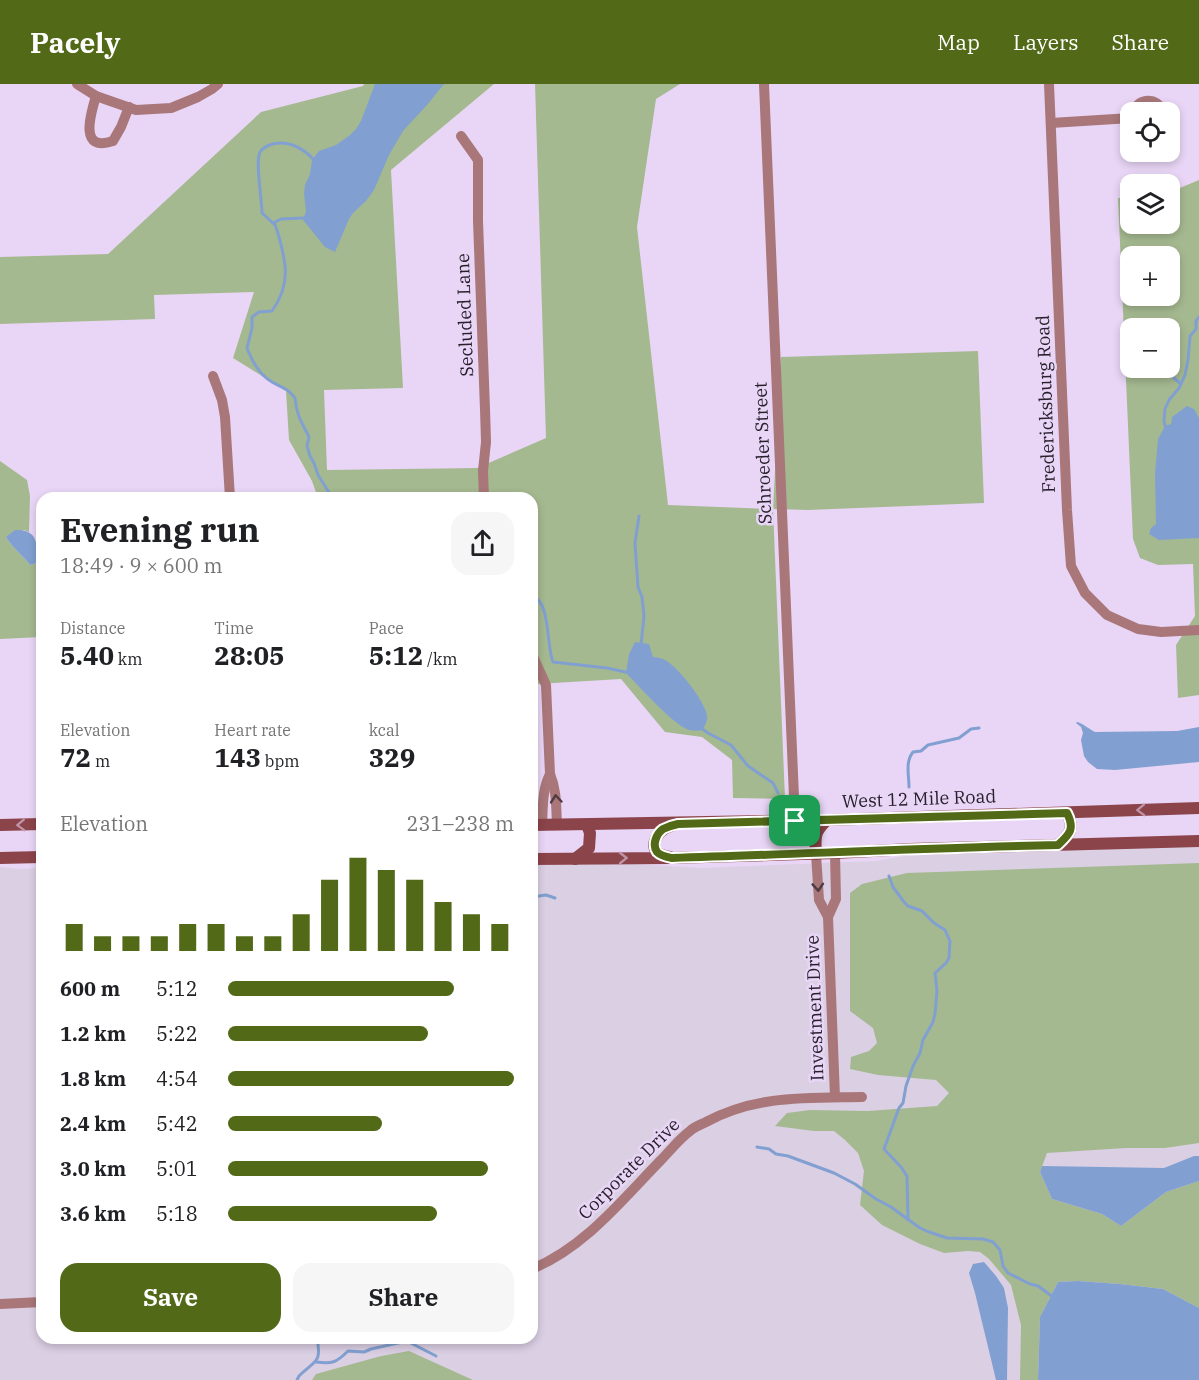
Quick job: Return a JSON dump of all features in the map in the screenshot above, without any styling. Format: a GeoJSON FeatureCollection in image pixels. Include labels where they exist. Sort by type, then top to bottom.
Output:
{"type":"FeatureCollection","features":[{"type":"Feature","properties":{"kind":"main road","name":"West 12 Mile Road"},"geometry":{"type":"LineString","coordinates":[[538,825],[795,821],[1199,808]]}},
{"type":"Feature","properties":{"kind":"main road"},"geometry":{"type":"LineString","coordinates":[[1058,845],[1067,837],[1072,828],[1067,813]]}},
{"type":"Feature","properties":{"kind":"main road"},"geometry":{"type":"LineString","coordinates":[[816,854],[818,829],[827,820]]}},
{"type":"Feature","properties":{"kind":"main road"},"geometry":{"type":"LineString","coordinates":[[0,825],[36,824]]}},
{"type":"Feature","properties":{"kind":"main road"},"geometry":{"type":"LineString","coordinates":[[672,858],[656,851],[656,838],[664,829],[678,824]]}},
{"type":"Feature","properties":{"kind":"main road"},"geometry":{"type":"LineString","coordinates":[[575,859],[589,848],[590,833],[587,825]]}},
{"type":"Feature","properties":{"kind":"main road"},"geometry":{"type":"LineString","coordinates":[[538,859],[835,854],[917,849],[1199,841]]}},
{"type":"Feature","properties":{"kind":"main road"},"geometry":{"type":"LineString","coordinates":[[0,858],[36,856]]}},
{"type":"Feature","properties":{"kind":"street"},"geometry":{"type":"LineString","coordinates":[[77,84],[96,96],[136,110],[171,108],[198,97],[218,84]]}},
{"type":"Feature","properties":{"kind":"street","name":"Schroeder Street"},"geometry":{"type":"LineString","coordinates":[[764,84],[795,821]]}},
{"type":"Feature","properties":{"kind":"street","name":"Fredericksburg Road"},"geometry":{"type":"LineString","coordinates":[[1049,84],[1071,566],[1085,593],[1107,615],[1138,629],[1161,632],[1199,630]]}},
{"type":"Feature","properties":{"kind":"street"},"geometry":{"type":"LineString","coordinates":[[96,96],[88,125],[92,138],[97,142],[104,144],[113,141],[129,108]]}},
{"type":"Feature","properties":{"kind":"street"},"geometry":{"type":"LineString","coordinates":[[1051,123],[1120,119]]}},
{"type":"Feature","properties":{"kind":"street","name":"Secluded Lane"},"geometry":{"type":"LineString","coordinates":[[462,136],[478,160],[478,232],[486,442],[484,492]]}},
{"type":"Feature","properties":{"kind":"street"},"geometry":{"type":"LineString","coordinates":[[213,376],[222,400],[225,417],[230,492]]}},
{"type":"Feature","properties":{"kind":"street"},"geometry":{"type":"LineString","coordinates":[[538,667],[546,685],[550,774],[554,784],[557,825]]}},
{"type":"Feature","properties":{"kind":"street"},"geometry":{"type":"LineString","coordinates":[[538,825],[545,784],[550,774]]}},
{"type":"Feature","properties":{"kind":"street","name":"Investment Drive"},"geometry":{"type":"LineString","coordinates":[[816,854],[819,900],[828,917],[835,1097]]}},
{"type":"Feature","properties":{"kind":"street","name":"Investment Drive"},"geometry":{"type":"LineString","coordinates":[[828,917],[836,899],[835,854]]}},
{"type":"Feature","properties":{"kind":"street","name":"Corporate Drive"},"geometry":{"type":"LineString","coordinates":[[538,1266],[569,1249],[595,1228],[690,1130],[717,1116],[750,1105],[786,1098],[862,1097]]}},
{"type":"Feature","properties":{"kind":"street"},"geometry":{"type":"LineString","coordinates":[[0,1304],[36,1302]]}},
{"type":"Feature","properties":{"kind":"shaded area"},"geometry":{"type":"Polygon","coordinates":[[[1199,846],[1199,1380],[0,1380],[0,867],[36,868],[36,1344],[538,1344],[538,865],[633,864],[702,868],[876,861],[910,855],[1199,846]]]}},
{"type":"Feature","properties":{"kind":"green space"},"geometry":{"type":"Polygon","coordinates":[[[364,84],[494,84],[391,170],[403,388],[324,390],[327,470],[477,468],[546,438],[535,84],[680,84],[656,99],[637,227],[668,505],[773,509],[785,799],[733,798],[732,760],[702,737],[665,732],[621,679],[538,684],[538,492],[316,492],[289,440],[286,391],[233,358],[254,292],[154,295],[155,319],[0,324],[0,257],[108,254],[261,112],[364,84]]]}},
{"type":"Feature","properties":{"kind":"green space"},"geometry":{"type":"Polygon","coordinates":[[[1199,180],[1199,695],[1178,698],[1176,645],[1195,616],[1193,564],[1158,565],[1140,558],[1133,539],[1126,378],[1180,378],[1180,318],[1123,318],[1123,306],[1180,306],[1180,246],[1120,246],[1118,198],[1120,198],[1120,234],[1180,234],[1180,188],[1199,180]]]}},
{"type":"Feature","properties":{"kind":"green space"},"geometry":{"type":"Polygon","coordinates":[[[978,351],[984,503],[808,510],[773,509],[781,357],[978,351]]]}},
{"type":"Feature","properties":{"kind":"green space"},"geometry":{"type":"Polygon","coordinates":[[[0,461],[27,480],[30,496],[29,532],[24,530],[6,537],[30,565],[36,563],[36,637],[0,639],[0,461]]]}},
{"type":"Feature","properties":{"kind":"green space"},"geometry":{"type":"Polygon","coordinates":[[[1199,863],[1199,1143],[1165,1148],[1047,1153],[1040,1172],[1052,1199],[1102,1214],[1121,1226],[1166,1192],[1199,1181],[1199,1308],[1163,1289],[1078,1281],[1058,1282],[1040,1317],[1038,1380],[1020,1380],[1021,1325],[1011,1285],[989,1259],[980,1252],[944,1253],[882,1225],[860,1205],[864,1171],[858,1153],[845,1140],[834,1131],[775,1126],[787,1113],[810,1110],[868,1111],[937,1106],[949,1093],[936,1080],[878,1075],[850,1069],[851,1057],[869,1051],[877,1043],[873,1028],[850,1011],[850,893],[862,884],[907,873],[1199,863]]]}},
{"type":"Feature","properties":{"kind":"green space"},"geometry":{"type":"Polygon","coordinates":[[[409,1351],[473,1380],[312,1380],[316,1374],[381,1356],[409,1351]]]}},
{"type":"Feature","properties":{"kind":"water"},"geometry":{"type":"Polygon","coordinates":[[[375,84],[444,84],[403,131],[389,155],[374,190],[349,219],[335,252],[325,247],[303,220],[306,211],[305,185],[310,174],[312,160],[319,151],[336,145],[356,129],[375,84]]]}},
{"type":"Feature","properties":{"kind":"water"},"geometry":{"type":"Polygon","coordinates":[[[1187,406],[1194,409],[1199,418],[1199,538],[1159,540],[1149,534],[1151,528],[1156,524],[1155,473],[1158,439],[1165,426],[1171,424],[1172,417],[1187,406]]]}},
{"type":"Feature","properties":{"kind":"water"},"geometry":{"type":"Polygon","coordinates":[[[15,530],[23,530],[33,535],[36,544],[36,563],[30,565],[6,537],[15,530]]]}},
{"type":"Feature","properties":{"kind":"water"},"geometry":{"type":"Polygon","coordinates":[[[635,642],[649,644],[653,657],[669,662],[690,684],[702,702],[707,716],[703,730],[689,730],[674,721],[626,673],[629,654],[635,642]]]}},
{"type":"Feature","properties":{"kind":"water"},"geometry":{"type":"Polygon","coordinates":[[[1077,722],[1095,732],[1177,731],[1199,727],[1199,762],[1115,770],[1097,769],[1084,756],[1081,740],[1083,733],[1077,722]]]}},
{"type":"Feature","properties":{"kind":"water"},"geometry":{"type":"Polygon","coordinates":[[[1199,1156],[1199,1181],[1166,1192],[1121,1226],[1102,1214],[1052,1199],[1040,1172],[1042,1166],[1164,1168],[1199,1156]]]}},
{"type":"Feature","properties":{"kind":"water"},"geometry":{"type":"Polygon","coordinates":[[[984,1262],[1004,1288],[1008,1308],[1007,1380],[996,1380],[969,1273],[973,1264],[984,1262]]]}},
{"type":"Feature","properties":{"kind":"water"},"geometry":{"type":"Polygon","coordinates":[[[1078,1281],[1163,1289],[1199,1308],[1199,1380],[1038,1380],[1040,1317],[1058,1282],[1078,1281]]]}},
{"type":"Feature","properties":{"kind":"waterway"},"geometry":{"type":"LineString","coordinates":[[313,159],[298,148],[285,143],[269,145],[260,152],[258,172],[262,213],[275,225],[277,230],[285,262],[285,281],[272,311],[259,312],[252,317],[247,348],[263,376],[287,390],[295,398],[298,414],[309,437],[307,446],[310,456],[329,492]]}},
{"type":"Feature","properties":{"kind":"waterway"},"geometry":{"type":"LineString","coordinates":[[275,224],[281,219],[303,218]]}},
{"type":"Feature","properties":{"kind":"waterway"},"geometry":{"type":"LineString","coordinates":[[1166,428],[1165,409],[1185,375],[1190,336],[1196,329],[1196,321],[1199,317]]}},
{"type":"Feature","properties":{"kind":"waterway"},"geometry":{"type":"LineString","coordinates":[[1174,378],[1181,384]]}},
{"type":"Feature","properties":{"kind":"waterway"},"geometry":{"type":"LineString","coordinates":[[639,516],[635,543],[638,587],[642,597],[644,616],[641,645]]}},
{"type":"Feature","properties":{"kind":"waterway"},"geometry":{"type":"LineString","coordinates":[[538,600],[545,615],[553,662],[630,673]]}},
{"type":"Feature","properties":{"kind":"waterway"},"geometry":{"type":"LineString","coordinates":[[701,728],[731,745],[748,766],[773,783],[778,793]]}},
{"type":"Feature","properties":{"kind":"waterway"},"geometry":{"type":"LineString","coordinates":[[909,787],[908,764],[913,752],[921,751],[928,745],[959,738],[971,729],[979,728]]}},
{"type":"Feature","properties":{"kind":"waterway"},"geometry":{"type":"LineString","coordinates":[[889,876],[893,887],[904,902],[922,911],[945,930],[950,941],[949,958],[935,973],[937,991],[933,1022],[923,1040],[906,1086],[903,1103],[884,1149],[907,1176],[908,1220]]}},
{"type":"Feature","properties":{"kind":"waterway"},"geometry":{"type":"LineString","coordinates":[[538,896],[546,895],[555,898]]}},
{"type":"Feature","properties":{"kind":"waterway"},"geometry":{"type":"LineString","coordinates":[[757,1147],[769,1149],[776,1154],[788,1156],[834,1173],[929,1232],[947,1238],[983,1239],[993,1242],[1000,1250],[1003,1266],[1008,1273],[1038,1286],[1053,1297]]}},
{"type":"Feature","properties":{"kind":"waterway"},"geometry":{"type":"LineString","coordinates":[[297,1380],[316,1361],[319,1353],[318,1344]]}},
{"type":"Feature","properties":{"kind":"waterway"},"geometry":{"type":"LineString","coordinates":[[316,1362],[334,1362],[348,1351],[364,1352],[394,1344]]}},
{"type":"Feature","properties":{"kind":"waterway"},"geometry":{"type":"LineString","coordinates":[[413,1344],[436,1356]]}},
{"type":"Feature","properties":{"kind":"route"},"geometry":{"type":"LineString","coordinates":[[1067,813],[1072,828],[1067,837],[1058,845],[672,858],[656,851],[655,846],[659,833],[678,824],[795,821],[1067,813]]}}]}
